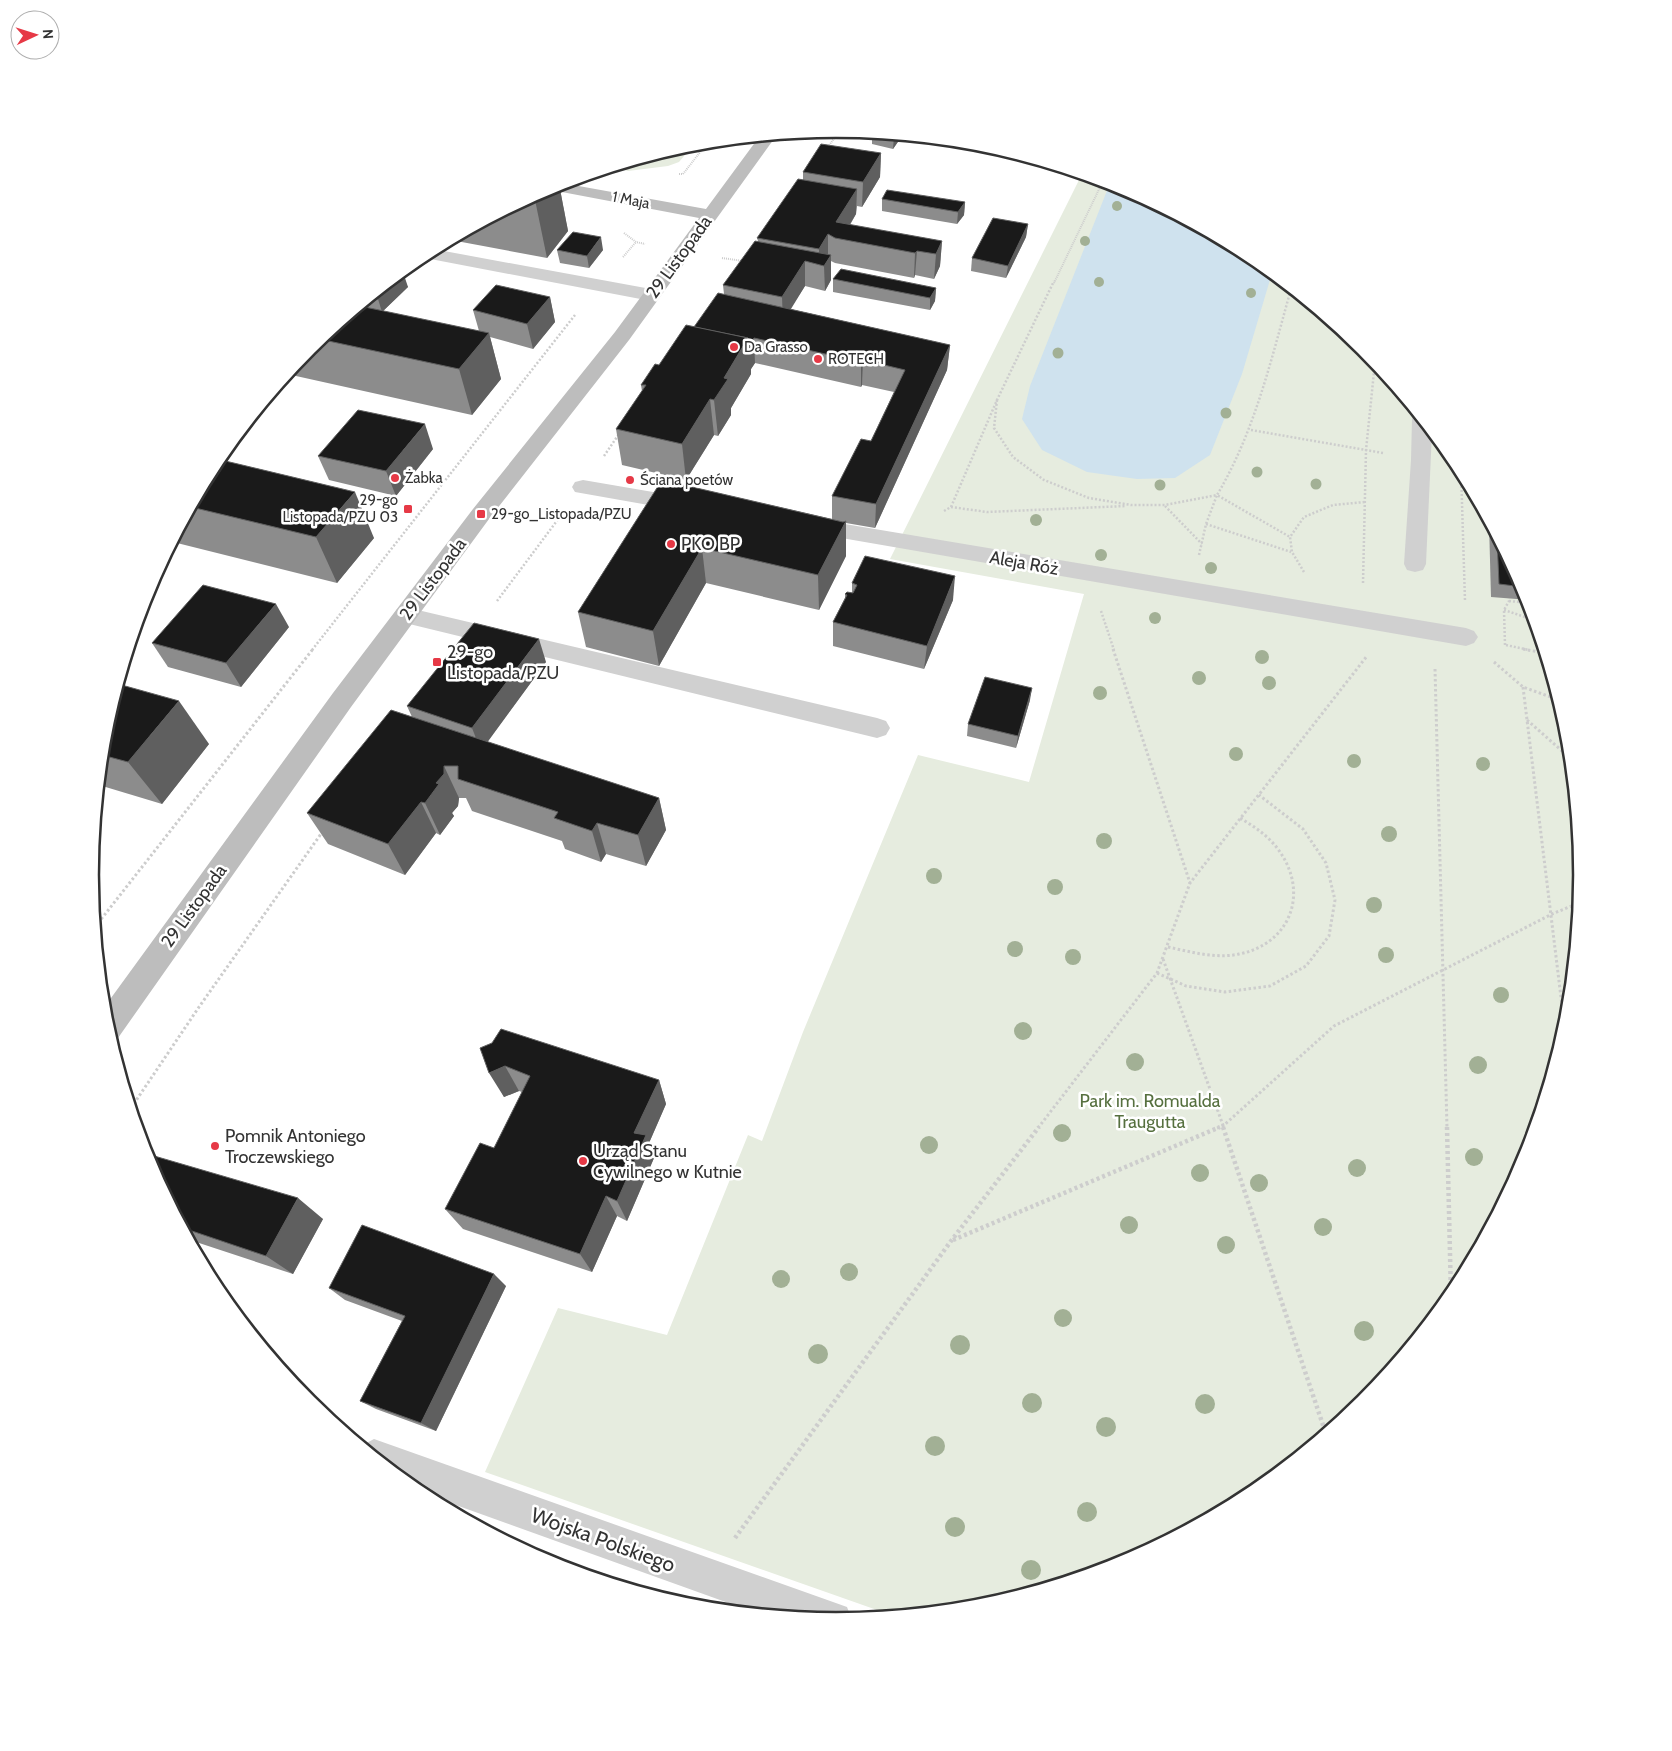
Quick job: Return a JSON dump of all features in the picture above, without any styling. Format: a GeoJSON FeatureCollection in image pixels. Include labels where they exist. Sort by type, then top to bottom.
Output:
{"type":"FeatureCollection","features":[{"type":"Feature","properties":{"kind":"street","name":"29 Listopada"},"geometry":{"type":"LineString","coordinates":[[113,1019],[342,700],[481,514],[651,295],[763,143]]}},
{"type":"Feature","properties":{"kind":"street","name":"1 Maja"},"geometry":{"type":"LineString","coordinates":[[568,189],[709,215]]}},
{"type":"Feature","properties":{"kind":"street"},"geometry":{"type":"LineString","coordinates":[[437,255],[651,295]]}},
{"type":"Feature","properties":{"kind":"street"},"geometry":{"type":"LineString","coordinates":[[1414,564],[1422,460],[1422,428]]}},
{"type":"Feature","properties":{"kind":"street"},"geometry":{"type":"LineString","coordinates":[[583,487],[710,509]]}},
{"type":"Feature","properties":{"kind":"street","name":"Aleja Róż"},"geometry":{"type":"LineString","coordinates":[[789,522],[1090,575],[1194,590],[1466,637]]}},
{"type":"Feature","properties":{"kind":"street"},"geometry":{"type":"LineString","coordinates":[[405,616],[877,728]]}},
{"type":"Feature","properties":{"kind":"street","name":"Wojska Polskiego"},"geometry":{"type":"LineString","coordinates":[[391,1463],[805,1612]]}},
{"type":"Feature","properties":{"kind":"path"},"geometry":{"type":"LineString","coordinates":[[824,153],[834,138]]}},
{"type":"Feature","properties":{"kind":"path"},"geometry":{"type":"LineString","coordinates":[[674,175],[684,174],[702,151]]}},
{"type":"Feature","properties":{"kind":"path"},"geometry":{"type":"LineString","coordinates":[[1100,187],[998,400],[951,508],[987,512],[1068,510],[1131,505],[1165,505],[1216,495],[1290,537]]}},
{"type":"Feature","properties":{"kind":"path"},"geometry":{"type":"LineString","coordinates":[[100,921],[598,285],[636,242]]}},
{"type":"Feature","properties":{"kind":"path"},"geometry":{"type":"LineString","coordinates":[[741,270],[746,262]]}},
{"type":"Feature","properties":{"kind":"path"},"geometry":{"type":"LineString","coordinates":[[1199,557],[1206,524],[1216,495],[1233,471],[1251,430],[1289,295]]}},
{"type":"Feature","properties":{"kind":"path"},"geometry":{"type":"LineString","coordinates":[[1362,619],[1366,450],[1374,372]]}},
{"type":"Feature","properties":{"kind":"path"},"geometry":{"type":"LineString","coordinates":[[998,400],[994,428],[1013,457],[1044,480],[1090,498],[1131,505]]}},
{"type":"Feature","properties":{"kind":"path"},"geometry":{"type":"LineString","coordinates":[[1251,430],[1366,450]]}},
{"type":"Feature","properties":{"kind":"path"},"geometry":{"type":"LineString","coordinates":[[494,605],[583,487],[620,432]]}},
{"type":"Feature","properties":{"kind":"path"},"geometry":{"type":"LineString","coordinates":[[1462,487],[1466,637],[1538,652]]}},
{"type":"Feature","properties":{"kind":"path"},"geometry":{"type":"LineString","coordinates":[[1327,614],[1328,593],[1307,577],[1292,552],[1290,537],[1304,517],[1333,505],[1365,502]]}},
{"type":"Feature","properties":{"kind":"path"},"geometry":{"type":"LineString","coordinates":[[1165,505],[1202,544]]}},
{"type":"Feature","properties":{"kind":"path"},"geometry":{"type":"LineString","coordinates":[[1206,524],[1292,552]]}},
{"type":"Feature","properties":{"kind":"path"},"geometry":{"type":"LineString","coordinates":[[1090,575],[1190,883]]}},
{"type":"Feature","properties":{"kind":"path"},"geometry":{"type":"LineString","coordinates":[[1506,645],[1504,610],[1509,601],[1509,592]]}},
{"type":"Feature","properties":{"kind":"path"},"geometry":{"type":"LineString","coordinates":[[1509,601],[1520,602]]}},
{"type":"Feature","properties":{"kind":"path"},"geometry":{"type":"LineString","coordinates":[[1504,610],[1526,617]]}},
{"type":"Feature","properties":{"kind":"path"},"geometry":{"type":"LineString","coordinates":[[706,1577],[952,1241],[1157,973],[1190,883],[1392,624]]}},
{"type":"Feature","properties":{"kind":"path"},"geometry":{"type":"LineString","coordinates":[[1434,632],[1451,1282]]}},
{"type":"Feature","properties":{"kind":"path"},"geometry":{"type":"LineString","coordinates":[[1551,697],[1523,687],[1562,1002]]}},
{"type":"Feature","properties":{"kind":"path"},"geometry":{"type":"LineString","coordinates":[[1527,719],[1562,751]]}},
{"type":"Feature","properties":{"kind":"path"},"geometry":{"type":"LineString","coordinates":[[1157,973],[1186,986],[1225,992],[1270,986],[1306,966],[1329,936],[1335,900],[1326,863],[1304,829],[1259,795]]}},
{"type":"Feature","properties":{"kind":"path"},"geometry":{"type":"LineString","coordinates":[[1168,947],[1219,956],[1250,952],[1274,938],[1290,918],[1295,893],[1289,868],[1274,844],[1240,818]]}},
{"type":"Feature","properties":{"kind":"path"},"geometry":{"type":"LineString","coordinates":[[135,1102],[199,1006],[323,831]]}},
{"type":"Feature","properties":{"kind":"path"},"geometry":{"type":"LineString","coordinates":[[952,1241],[1223,1126],[1334,1026],[1552,914],[1572,906]]}},
{"type":"Feature","properties":{"kind":"path"},"geometry":{"type":"LineString","coordinates":[[1163,959],[1223,1126],[1324,1428]]}},
{"type":"Feature","properties":{"kind":"green space"},"geometry":{"type":"Polygon","coordinates":[[[686,153],[679,162],[668,166],[628,171],[623,170],[686,153]]]}},
{"type":"Feature","properties":{"kind":"green space","name":"Park im. Romualda Traugutta"},"geometry":{"type":"Polygon","coordinates":[[[1079,179],[1162,214],[1246,262],[1322,321],[1390,389],[1449,466],[1497,549],[1517,593],[1548,685],[1567,779],[1572,827],[1573,875],[1572,924],[1567,972],[1559,1019],[1548,1066],[1517,1158],[1497,1202],[1449,1285],[1390,1362],[1322,1430],[1285,1460],[1246,1489],[1162,1537],[1118,1557],[1073,1574],[1027,1588],[980,1599],[880,1611],[485,1472],[558,1308],[667,1335],[748,1135],[762,1141],[803,1032],[918,755],[1029,782],[1084,594],[890,559],[1079,179]]]}},
{"type":"Feature","properties":{"kind":"water"},"geometry":{"type":"Polygon","coordinates":[[[1107,190],[1162,214],[1205,237],[1246,262],[1270,280],[1242,374],[1210,455],[1175,478],[1137,479],[1087,472],[1042,450],[1022,419],[1030,386],[1107,190]]]}},
{"type":"Feature","properties":{"kind":"building"},"geometry":{"type":"Polygon","coordinates":[[[821,144],[881,153],[863,182],[803,172],[821,144]]]}},
{"type":"Feature","properties":{"kind":"building"},"geometry":{"type":"Polygon","coordinates":[[[798,179],[857,189],[836,222],[942,241],[936,254],[917,251],[915,253],[835,238],[828,234],[819,249],[757,238],[798,179]]]}},
{"type":"Feature","properties":{"kind":"building"},"geometry":{"type":"Polygon","coordinates":[[[887,190],[965,202],[958,212],[882,199],[887,190]]]}},
{"type":"Feature","properties":{"kind":"building"},"geometry":{"type":"Polygon","coordinates":[[[993,218],[1028,224],[1008,266],[972,258],[993,218]]]}},
{"type":"Feature","properties":{"kind":"building"},"geometry":{"type":"Polygon","coordinates":[[[573,232],[601,237],[587,256],[557,250],[573,232]]]}},
{"type":"Feature","properties":{"kind":"building"},"geometry":{"type":"Polygon","coordinates":[[[755,241],[831,255],[824,266],[805,261],[782,297],[723,285],[755,241]]]}},
{"type":"Feature","properties":{"kind":"building"},"geometry":{"type":"Polygon","coordinates":[[[841,269],[936,288],[930,298],[833,279],[841,269]]]}},
{"type":"Feature","properties":{"kind":"building"},"geometry":{"type":"Polygon","coordinates":[[[496,285],[550,297],[527,324],[473,310],[496,285]]]}},
{"type":"Feature","properties":{"kind":"building"},"geometry":{"type":"Polygon","coordinates":[[[718,293],[950,345],[876,504],[832,496],[861,439],[871,441],[905,370],[754,338],[749,344],[748,338],[694,327],[718,293]]]}},
{"type":"Feature","properties":{"kind":"building"},"geometry":{"type":"Polygon","coordinates":[[[367,307],[489,333],[459,369],[329,341],[367,307]]]}},
{"type":"Feature","properties":{"kind":"building"},"geometry":{"type":"Polygon","coordinates":[[[686,325],[748,338],[724,378],[728,379],[714,400],[710,399],[682,444],[616,429],[646,385],[641,385],[655,364],[659,365],[686,325]]]}},
{"type":"Feature","properties":{"kind":"building"},"geometry":{"type":"Polygon","coordinates":[[[358,410],[425,424],[386,471],[318,456],[358,410]]]}},
{"type":"Feature","properties":{"kind":"building"},"geometry":{"type":"Polygon","coordinates":[[[226,461],[355,492],[316,537],[197,508],[226,461]]]}},
{"type":"Feature","properties":{"kind":"building"},"geometry":{"type":"Polygon","coordinates":[[[662,480],[843,522],[846,521],[818,575],[702,548],[653,631],[578,612],[662,480]]]}},
{"type":"Feature","properties":{"kind":"building"},"geometry":{"type":"Polygon","coordinates":[[[1498,550],[1514,586],[1499,584],[1498,550]]]}},
{"type":"Feature","properties":{"kind":"building"},"geometry":{"type":"Polygon","coordinates":[[[865,556],[955,576],[927,646],[833,622],[847,595],[845,594],[847,592],[853,593],[857,585],[852,583],[865,556]]]}},
{"type":"Feature","properties":{"kind":"building"},"geometry":{"type":"Polygon","coordinates":[[[203,585],[276,604],[226,663],[152,643],[203,585]]]}},
{"type":"Feature","properties":{"kind":"building"},"geometry":{"type":"Polygon","coordinates":[[[474,623],[539,639],[472,728],[407,706],[474,623]]]}},
{"type":"Feature","properties":{"kind":"building"},"geometry":{"type":"Polygon","coordinates":[[[985,677],[1032,688],[1018,736],[968,724],[985,677]]]}},
{"type":"Feature","properties":{"kind":"building"},"geometry":{"type":"Polygon","coordinates":[[[124,686],[179,701],[128,762],[109,757],[124,686]]]}},
{"type":"Feature","properties":{"kind":"building"},"geometry":{"type":"Polygon","coordinates":[[[391,710],[659,798],[638,835],[597,823],[592,831],[554,818],[558,812],[458,779],[458,766],[444,766],[444,774],[436,783],[439,784],[425,803],[421,802],[388,844],[307,813],[391,710]]]}},
{"type":"Feature","properties":{"kind":"building","name":"Urząd Stanu Cywilnego w Kutnie"},"geometry":{"type":"Polygon","coordinates":[[[501,1029],[659,1080],[634,1133],[646,1135],[617,1201],[606,1196],[580,1254],[445,1209],[480,1143],[494,1148],[530,1076],[505,1066],[489,1073],[480,1048],[492,1043],[501,1029]]]}},
{"type":"Feature","properties":{"kind":"building"},"geometry":{"type":"Polygon","coordinates":[[[154,1156],[298,1198],[266,1256],[191,1231],[175,1202],[154,1156]]]}},
{"type":"Feature","properties":{"kind":"building"},"geometry":{"type":"Polygon","coordinates":[[[362,1225],[494,1274],[421,1423],[360,1401],[405,1316],[329,1288],[362,1225]]]}},
{"type":"Feature","properties":{"kind":"place","name":"Da Grasso"},"geometry":{"type":"Point","coordinates":[734,347]}},
{"type":"Feature","properties":{"kind":"place","name":"ROTECH"},"geometry":{"type":"Point","coordinates":[818,359]}},
{"type":"Feature","properties":{"kind":"place","name":"Żabka"},"geometry":{"type":"Point","coordinates":[395,478]}},
{"type":"Feature","properties":{"kind":"place","name":"Ściana poetów"},"geometry":{"type":"Point","coordinates":[630,480]}},
{"type":"Feature","properties":{"kind":"place","name":"29-go Listopada/PZU 03"},"geometry":{"type":"Point","coordinates":[408,509]}},
{"type":"Feature","properties":{"kind":"place","name":"29-go_Listopada/PZU"},"geometry":{"type":"Point","coordinates":[481,514]}},
{"type":"Feature","properties":{"kind":"place","name":"PKO BP"},"geometry":{"type":"Point","coordinates":[671,544]}},
{"type":"Feature","properties":{"kind":"place","name":"29-go Listopada/PZU"},"geometry":{"type":"Point","coordinates":[437,662]}},
{"type":"Feature","properties":{"kind":"place","name":"Pomnik Antoniego Troczewskiego"},"geometry":{"type":"Point","coordinates":[215,1146]}},
{"type":"Feature","properties":{"kind":"place","name":"Urząd Stanu Cywilnego w Kutnie"},"geometry":{"type":"Point","coordinates":[583,1161]}}]}
